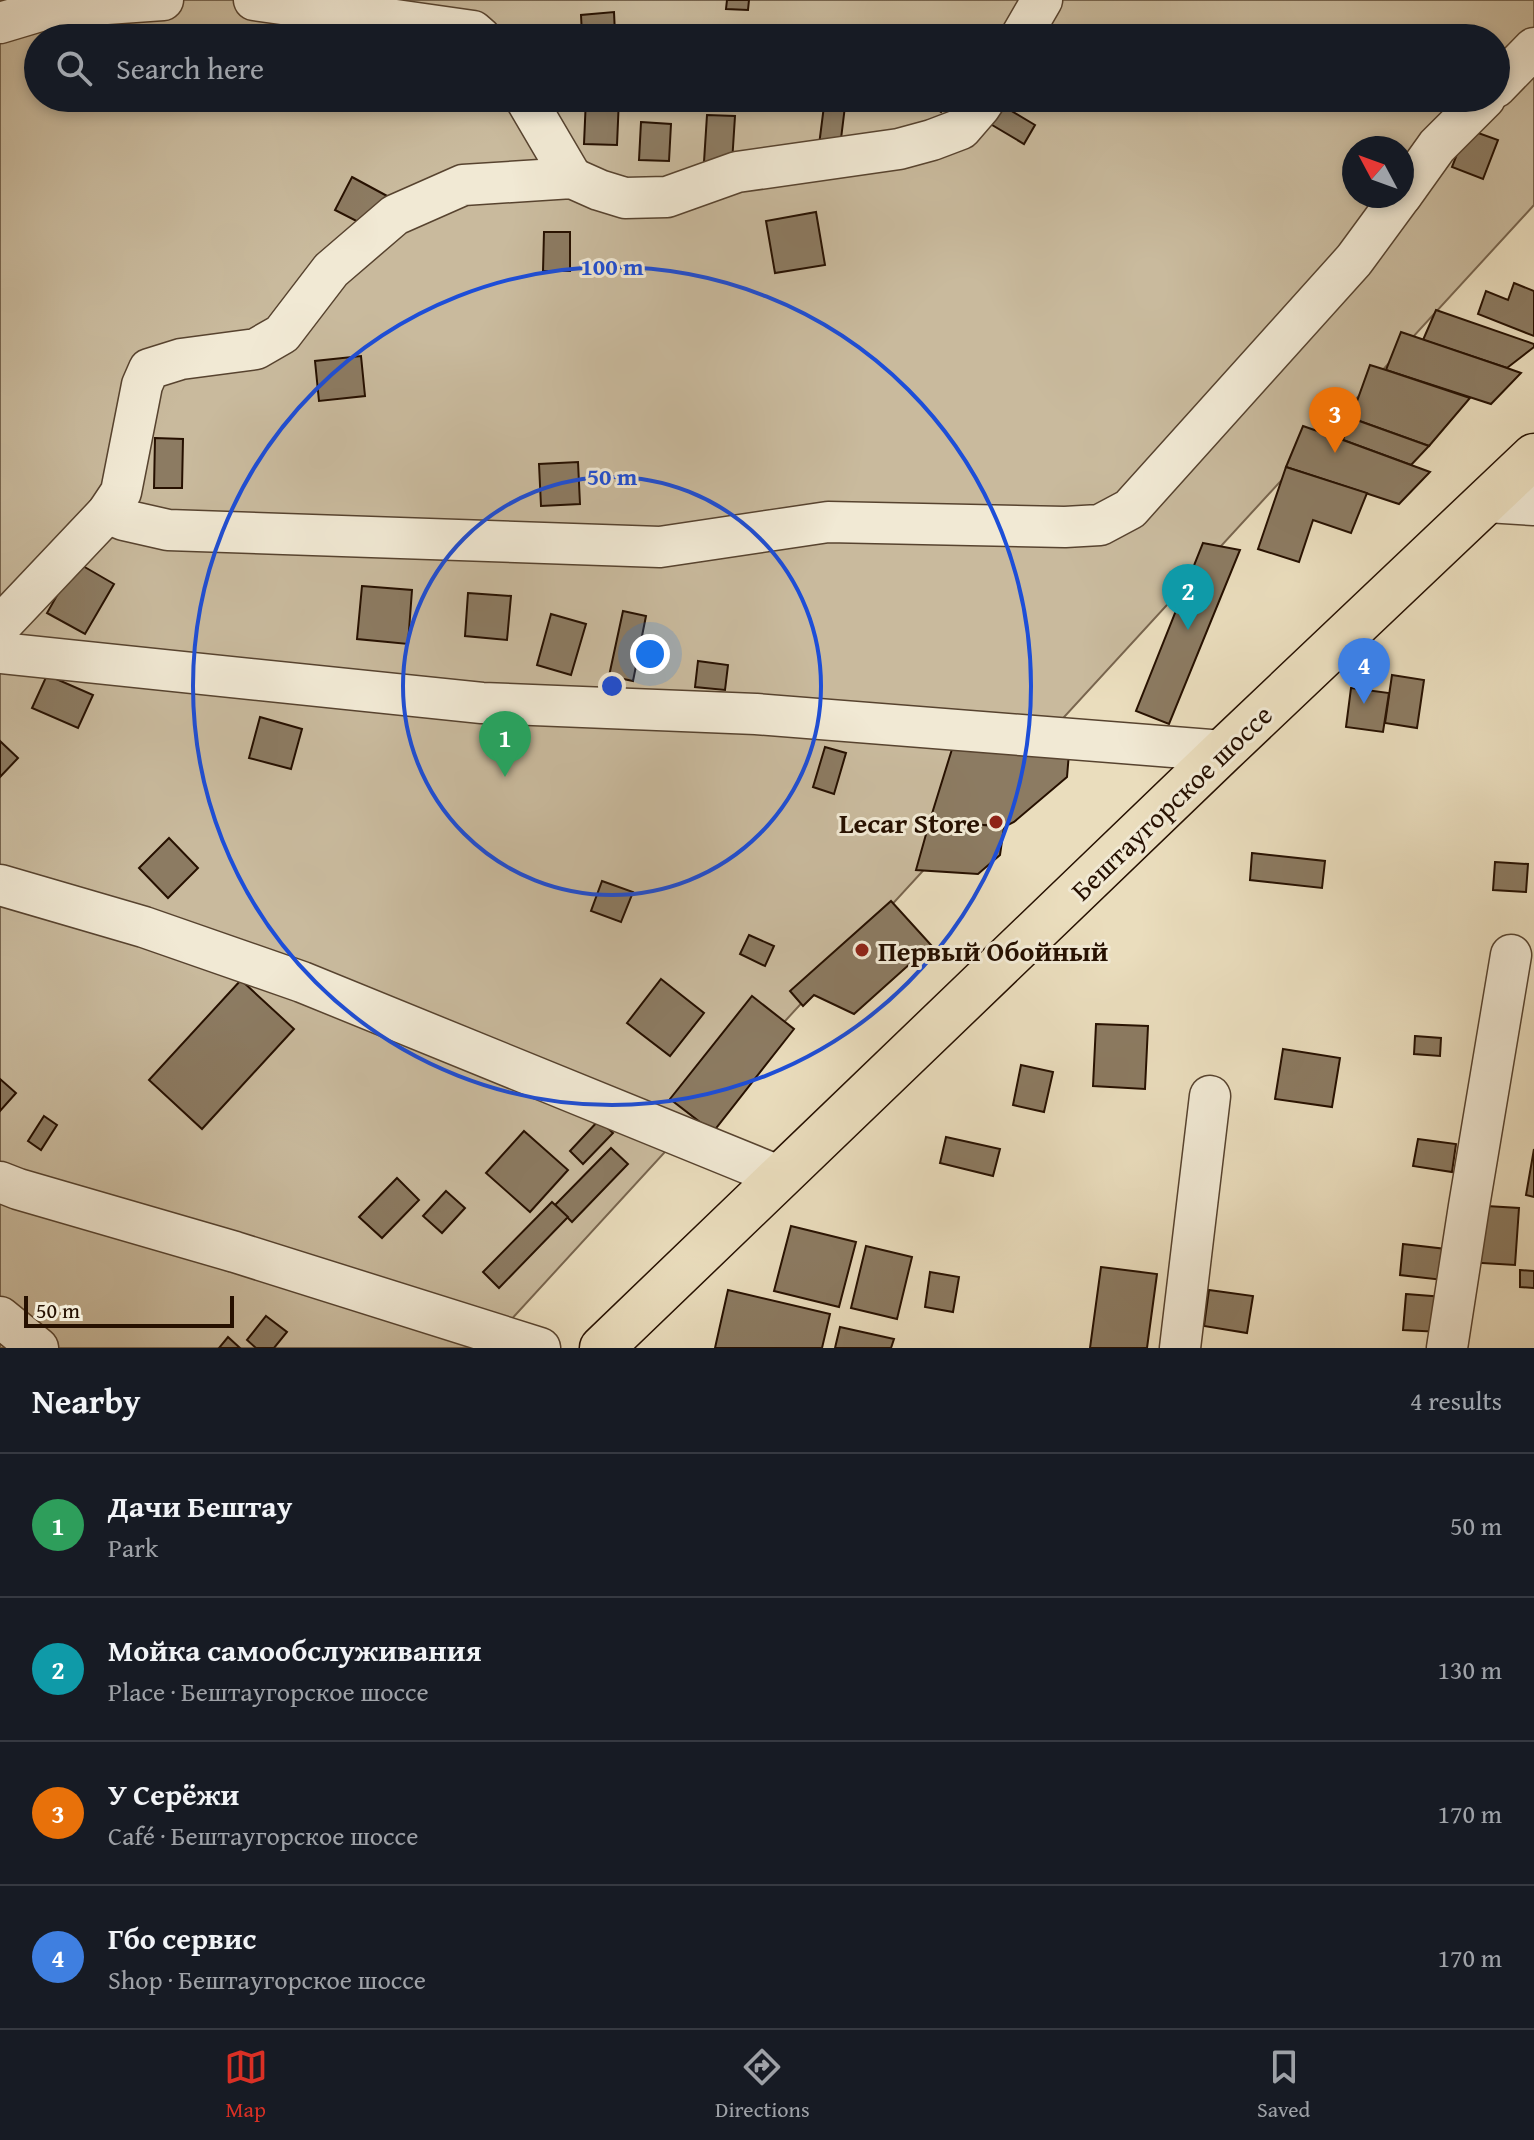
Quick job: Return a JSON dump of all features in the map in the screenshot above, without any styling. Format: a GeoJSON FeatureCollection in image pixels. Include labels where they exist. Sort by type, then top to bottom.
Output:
{"type":"FeatureCollection","features":[{"type":"Feature","properties":{"kind":"main road","name":"Бештаугорское шоссе"},"geometry":{"type":"LineString","coordinates":[[602,1348],[1534,456]]}},
{"type":"Feature","properties":{"kind":"lane"},"geometry":{"type":"LineString","coordinates":[[0,23],[50,8],[163,0]]}},
{"type":"Feature","properties":{"kind":"lane"},"geometry":{"type":"LineString","coordinates":[[254,0],[424,24]]}},
{"type":"Feature","properties":{"kind":"lane"},"geometry":{"type":"LineString","coordinates":[[1028,24],[1042,0]]}},
{"type":"Feature","properties":{"kind":"lane"},"geometry":{"type":"LineString","coordinates":[[1510,73],[1534,48]]}},
{"type":"Feature","properties":{"kind":"lane"},"geometry":{"type":"LineString","coordinates":[[533,112],[572,178]]}},
{"type":"Feature","properties":{"kind":"lane"},"geometry":{"type":"LineString","coordinates":[[0,626],[107,513],[121,492],[142,385],[149,369],[181,359],[256,349],[282,334],[331,270],[395,215],[463,185],[572,178],[625,198],[667,197],[737,172],[899,149],[932,140],[961,129],[976,112]]}},
{"type":"Feature","properties":{"kind":"lane"},"geometry":{"type":"LineString","coordinates":[[1414,178],[1437,146],[1471,112]]}},
{"type":"Feature","properties":{"kind":"lane"},"geometry":{"type":"LineString","coordinates":[[107,513],[168,530],[660,547],[828,522],[1049,527],[1100,525],[1130,509],[1354,260],[1392,208]]}},
{"type":"Feature","properties":{"kind":"lane"},"geometry":{"type":"LineString","coordinates":[[1487,502],[1534,505]]}},
{"type":"Feature","properties":{"kind":"lane"},"geometry":{"type":"LineString","coordinates":[[0,653],[482,703],[756,714],[1223,751]]}},
{"type":"Feature","properties":{"kind":"lane"},"geometry":{"type":"LineString","coordinates":[[0,885],[144,927],[302,982],[781,1177]]}},
{"type":"Feature","properties":{"kind":"lane"},"geometry":{"type":"LineString","coordinates":[[1447,1348],[1511,955]]}},
{"type":"Feature","properties":{"kind":"lane"},"geometry":{"type":"LineString","coordinates":[[1180,1348],[1210,1096]]}},
{"type":"Feature","properties":{"kind":"lane"},"geometry":{"type":"LineString","coordinates":[[0,1182],[540,1348]]}},
{"type":"Feature","properties":{"kind":"lane"},"geometry":{"type":"LineString","coordinates":[[0,1317],[38,1348]]}},
{"type":"Feature","properties":{"kind":"shaded area"},"geometry":{"type":"Polygon","coordinates":[[[0,0],[1534,0],[1534,205],[485,1348],[0,1348],[0,0]]]}},
{"type":"Feature","properties":{"kind":"building"},"geometry":{"type":"Polygon","coordinates":[[[727,0],[749,0],[748,10],[726,9],[727,0]]]}},
{"type":"Feature","properties":{"kind":"building"},"geometry":{"type":"Polygon","coordinates":[[[614,12],[615,24],[581,24],[581,15],[614,12]]]}},
{"type":"Feature","properties":{"kind":"building"},"geometry":{"type":"Polygon","coordinates":[[[585,112],[618,112],[617,145],[584,144],[585,112]]]}},
{"type":"Feature","properties":{"kind":"building"},"geometry":{"type":"Polygon","coordinates":[[[823,112],[844,112],[840,147],[819,145],[823,112]]]}},
{"type":"Feature","properties":{"kind":"building"},"geometry":{"type":"Polygon","coordinates":[[[993,112],[1013,112],[1035,125],[1024,144],[987,122],[993,112]]]}},
{"type":"Feature","properties":{"kind":"building"},"geometry":{"type":"Polygon","coordinates":[[[707,115],[735,116],[732,163],[704,162],[707,115]]]}},
{"type":"Feature","properties":{"kind":"building"},"geometry":{"type":"Polygon","coordinates":[[[641,122],[671,124],[669,161],[639,160],[641,122]]]}},
{"type":"Feature","properties":{"kind":"building"},"geometry":{"type":"Polygon","coordinates":[[[1467,129],[1498,140],[1483,179],[1452,167],[1467,129]]]}},
{"type":"Feature","properties":{"kind":"building"},"geometry":{"type":"Polygon","coordinates":[[[352,177],[389,197],[372,229],[335,210],[352,177]]]}},
{"type":"Feature","properties":{"kind":"building"},"geometry":{"type":"Polygon","coordinates":[[[816,212],[825,265],[775,273],[766,221],[816,212]]]}},
{"type":"Feature","properties":{"kind":"building"},"geometry":{"type":"Polygon","coordinates":[[[544,232],[570,232],[570,271],[543,271],[544,232]]]}},
{"type":"Feature","properties":{"kind":"building"},"geometry":{"type":"Polygon","coordinates":[[[1514,283],[1534,291],[1534,336],[1478,314],[1486,291],[1508,300],[1514,283]]]}},
{"type":"Feature","properties":{"kind":"building"},"geometry":{"type":"Polygon","coordinates":[[[1436,310],[1534,344],[1534,347],[1507,368],[1423,340],[1436,310]]]}},
{"type":"Feature","properties":{"kind":"building"},"geometry":{"type":"Polygon","coordinates":[[[1401,332],[1521,373],[1491,404],[1386,370],[1401,332]]]}},
{"type":"Feature","properties":{"kind":"building"},"geometry":{"type":"Polygon","coordinates":[[[361,356],[365,396],[319,401],[315,361],[361,356]]]}},
{"type":"Feature","properties":{"kind":"building"},"geometry":{"type":"Polygon","coordinates":[[[1370,365],[1470,398],[1429,446],[1351,418],[1370,365]]]}},
{"type":"Feature","properties":{"kind":"building"},"geometry":{"type":"Polygon","coordinates":[[[1351,418],[1429,446],[1411,465],[1343,440],[1351,418]]]}},
{"type":"Feature","properties":{"kind":"building"},"geometry":{"type":"Polygon","coordinates":[[[1303,426],[1430,472],[1399,504],[1286,467],[1303,426]]]}},
{"type":"Feature","properties":{"kind":"building"},"geometry":{"type":"Polygon","coordinates":[[[155,438],[183,439],[182,488],[154,488],[155,438]]]}},
{"type":"Feature","properties":{"kind":"building"},"geometry":{"type":"Polygon","coordinates":[[[578,462],[580,504],[541,506],[539,464],[578,462]]]}},
{"type":"Feature","properties":{"kind":"building"},"geometry":{"type":"Polygon","coordinates":[[[1286,467],[1367,493],[1351,533],[1313,520],[1299,562],[1258,549],[1286,467]]]}},
{"type":"Feature","properties":{"kind":"building"},"geometry":{"type":"Polygon","coordinates":[[[1203,543],[1240,550],[1169,724],[1136,711],[1203,543]]]}},
{"type":"Feature","properties":{"kind":"building"},"geometry":{"type":"Polygon","coordinates":[[[76,562],[114,584],[85,634],[47,613],[76,562]]]}},
{"type":"Feature","properties":{"kind":"building"},"geometry":{"type":"Polygon","coordinates":[[[362,586],[412,590],[408,644],[357,639],[362,586]]]}},
{"type":"Feature","properties":{"kind":"building"},"geometry":{"type":"Polygon","coordinates":[[[468,593],[511,596],[507,640],[465,636],[468,593]]]}},
{"type":"Feature","properties":{"kind":"building"},"geometry":{"type":"Polygon","coordinates":[[[623,611],[646,616],[633,681],[609,676],[623,611]]]}},
{"type":"Feature","properties":{"kind":"building"},"geometry":{"type":"Polygon","coordinates":[[[551,614],[586,624],[571,675],[537,665],[551,614]]]}},
{"type":"Feature","properties":{"kind":"building"},"geometry":{"type":"Polygon","coordinates":[[[698,661],[728,665],[725,690],[695,687],[698,661]]]}},
{"type":"Feature","properties":{"kind":"building"},"geometry":{"type":"Polygon","coordinates":[[[47,675],[93,695],[78,728],[32,708],[47,675]]]}},
{"type":"Feature","properties":{"kind":"building"},"geometry":{"type":"Polygon","coordinates":[[[1392,675],[1424,680],[1417,728],[1385,723],[1392,675]]]}},
{"type":"Feature","properties":{"kind":"building"},"geometry":{"type":"Polygon","coordinates":[[[1351,688],[1389,693],[1383,732],[1346,727],[1351,688]]]}},
{"type":"Feature","properties":{"kind":"building"},"geometry":{"type":"Polygon","coordinates":[[[260,717],[302,729],[291,769],[249,758],[260,717]]]}},
{"type":"Feature","properties":{"kind":"building"},"geometry":{"type":"Polygon","coordinates":[[[0,741],[18,758],[0,777],[0,741]]]}},
{"type":"Feature","properties":{"kind":"building"},"geometry":{"type":"Polygon","coordinates":[[[953,746],[1069,753],[1067,777],[1004,827],[930,820],[953,746]]]}},
{"type":"Feature","properties":{"kind":"building"},"geometry":{"type":"Polygon","coordinates":[[[825,747],[846,753],[834,794],[813,787],[825,747]]]}},
{"type":"Feature","properties":{"kind":"building"},"geometry":{"type":"Polygon","coordinates":[[[930,820],[1004,827],[1000,855],[978,874],[916,870],[930,820]]]}},
{"type":"Feature","properties":{"kind":"building"},"geometry":{"type":"Polygon","coordinates":[[[169,838],[198,868],[168,898],[139,868],[169,838]]]}},
{"type":"Feature","properties":{"kind":"building"},"geometry":{"type":"Polygon","coordinates":[[[1252,853],[1325,861],[1322,888],[1250,880],[1252,853]]]}},
{"type":"Feature","properties":{"kind":"building"},"geometry":{"type":"Polygon","coordinates":[[[1495,862],[1528,864],[1526,892],[1493,890],[1495,862]]]}},
{"type":"Feature","properties":{"kind":"building"},"geometry":{"type":"Polygon","coordinates":[[[602,881],[633,892],[621,922],[591,911],[602,881]]]}},
{"type":"Feature","properties":{"kind":"building"},"geometry":{"type":"Polygon","coordinates":[[[891,901],[931,945],[854,1014],[814,995],[803,1006],[790,991],[891,901]]]}},
{"type":"Feature","properties":{"kind":"building"},"geometry":{"type":"Polygon","coordinates":[[[749,935],[774,946],[765,966],[740,954],[749,935]]]}},
{"type":"Feature","properties":{"kind":"building"},"geometry":{"type":"Polygon","coordinates":[[[661,979],[704,1013],[670,1056],[627,1023],[661,979]]]}},
{"type":"Feature","properties":{"kind":"building"},"geometry":{"type":"Polygon","coordinates":[[[241,980],[294,1029],[202,1129],[149,1080],[241,980]]]}},
{"type":"Feature","properties":{"kind":"building"},"geometry":{"type":"Polygon","coordinates":[[[752,996],[794,1029],[713,1132],[670,1099],[752,996]]]}},
{"type":"Feature","properties":{"kind":"building"},"geometry":{"type":"Polygon","coordinates":[[[1096,1024],[1148,1026],[1145,1089],[1093,1086],[1096,1024]]]}},
{"type":"Feature","properties":{"kind":"building"},"geometry":{"type":"Polygon","coordinates":[[[1415,1036],[1441,1038],[1440,1056],[1414,1054],[1415,1036]]]}},
{"type":"Feature","properties":{"kind":"building"},"geometry":{"type":"Polygon","coordinates":[[[1283,1049],[1340,1058],[1332,1107],[1275,1099],[1283,1049]]]}},
{"type":"Feature","properties":{"kind":"building"},"geometry":{"type":"Polygon","coordinates":[[[1021,1065],[1053,1072],[1044,1112],[1013,1105],[1021,1065]]]}},
{"type":"Feature","properties":{"kind":"building"},"geometry":{"type":"Polygon","coordinates":[[[0,1079],[16,1093],[0,1111],[0,1079]]]}},
{"type":"Feature","properties":{"kind":"building"},"geometry":{"type":"Polygon","coordinates":[[[44,1116],[57,1125],[41,1150],[28,1141],[44,1116]]]}},
{"type":"Feature","properties":{"kind":"building"},"geometry":{"type":"Polygon","coordinates":[[[599,1120],[613,1133],[583,1164],[570,1151],[599,1120]]]}},
{"type":"Feature","properties":{"kind":"building"},"geometry":{"type":"Polygon","coordinates":[[[524,1131],[568,1170],[530,1212],[486,1173],[524,1131]]]}},
{"type":"Feature","properties":{"kind":"building"},"geometry":{"type":"Polygon","coordinates":[[[946,1137],[1000,1149],[993,1176],[940,1163],[946,1137]]]}},
{"type":"Feature","properties":{"kind":"building"},"geometry":{"type":"Polygon","coordinates":[[[1418,1139],[1456,1144],[1452,1172],[1413,1166],[1418,1139]]]}},
{"type":"Feature","properties":{"kind":"building"},"geometry":{"type":"Polygon","coordinates":[[[611,1148],[628,1164],[572,1222],[555,1205],[611,1148]]]}},
{"type":"Feature","properties":{"kind":"building"},"geometry":{"type":"Polygon","coordinates":[[[1534,1149],[1534,1197],[1526,1195],[1534,1149]]]}},
{"type":"Feature","properties":{"kind":"building"},"geometry":{"type":"Polygon","coordinates":[[[397,1178],[419,1200],[382,1238],[359,1217],[397,1178]]]}},
{"type":"Feature","properties":{"kind":"building"},"geometry":{"type":"Polygon","coordinates":[[[446,1191],[465,1208],[442,1233],[423,1216],[446,1191]]]}},
{"type":"Feature","properties":{"kind":"building"},"geometry":{"type":"Polygon","coordinates":[[[552,1202],[568,1217],[499,1288],[483,1272],[552,1202]]]}},
{"type":"Feature","properties":{"kind":"building"},"geometry":{"type":"Polygon","coordinates":[[[1470,1205],[1519,1208],[1515,1265],[1466,1262],[1470,1205]]]}},
{"type":"Feature","properties":{"kind":"building"},"geometry":{"type":"Polygon","coordinates":[[[791,1226],[856,1242],[839,1307],[774,1291],[791,1226]]]}},
{"type":"Feature","properties":{"kind":"building"},"geometry":{"type":"Polygon","coordinates":[[[1403,1244],[1446,1249],[1443,1280],[1400,1275],[1403,1244]]]}},
{"type":"Feature","properties":{"kind":"building"},"geometry":{"type":"Polygon","coordinates":[[[866,1246],[912,1257],[897,1319],[851,1308],[866,1246]]]}},
{"type":"Feature","properties":{"kind":"building"},"geometry":{"type":"Polygon","coordinates":[[[1101,1267],[1157,1274],[1147,1348],[1090,1348],[1101,1267]]]}},
{"type":"Feature","properties":{"kind":"building"},"geometry":{"type":"Polygon","coordinates":[[[1520,1270],[1534,1271],[1534,1288],[1520,1287],[1520,1270]]]}},
{"type":"Feature","properties":{"kind":"building"},"geometry":{"type":"Polygon","coordinates":[[[930,1272],[959,1277],[953,1312],[925,1307],[930,1272]]]}},
{"type":"Feature","properties":{"kind":"building"},"geometry":{"type":"Polygon","coordinates":[[[728,1290],[830,1314],[822,1348],[715,1348],[728,1290]]]}},
{"type":"Feature","properties":{"kind":"building"},"geometry":{"type":"Polygon","coordinates":[[[1209,1290],[1253,1296],[1247,1333],[1204,1326],[1209,1290]]]}},
{"type":"Feature","properties":{"kind":"building"},"geometry":{"type":"Polygon","coordinates":[[[1406,1294],[1444,1297],[1441,1332],[1403,1330],[1406,1294]]]}},
{"type":"Feature","properties":{"kind":"building"},"geometry":{"type":"Polygon","coordinates":[[[266,1316],[287,1332],[274,1348],[256,1348],[247,1340],[266,1316]]]}},
{"type":"Feature","properties":{"kind":"building"},"geometry":{"type":"Polygon","coordinates":[[[840,1327],[894,1339],[891,1348],[835,1348],[840,1327]]]}},
{"type":"Feature","properties":{"kind":"building"},"geometry":{"type":"Polygon","coordinates":[[[228,1337],[240,1348],[219,1348],[228,1337]]]}},
{"type":"Feature","properties":{"kind":"place","name":"У Серёжи"},"geometry":{"type":"Point","coordinates":[1335,453]}},
{"type":"Feature","properties":{"kind":"place","name":"Мойка самообслуживания"},"geometry":{"type":"Point","coordinates":[1188,630]}},
{"type":"Feature","properties":{"kind":"place","name":"Гбо cервис"},"geometry":{"type":"Point","coordinates":[1364,704]}},
{"type":"Feature","properties":{"kind":"place","name":"Дачи Бештау"},"geometry":{"type":"Point","coordinates":[505,777]}},
{"type":"Feature","properties":{"kind":"place","name":"Lecar Store"},"geometry":{"type":"Point","coordinates":[996,822]}},
{"type":"Feature","properties":{"kind":"place","name":"Первый Обойный"},"geometry":{"type":"Point","coordinates":[862,950]}}]}
